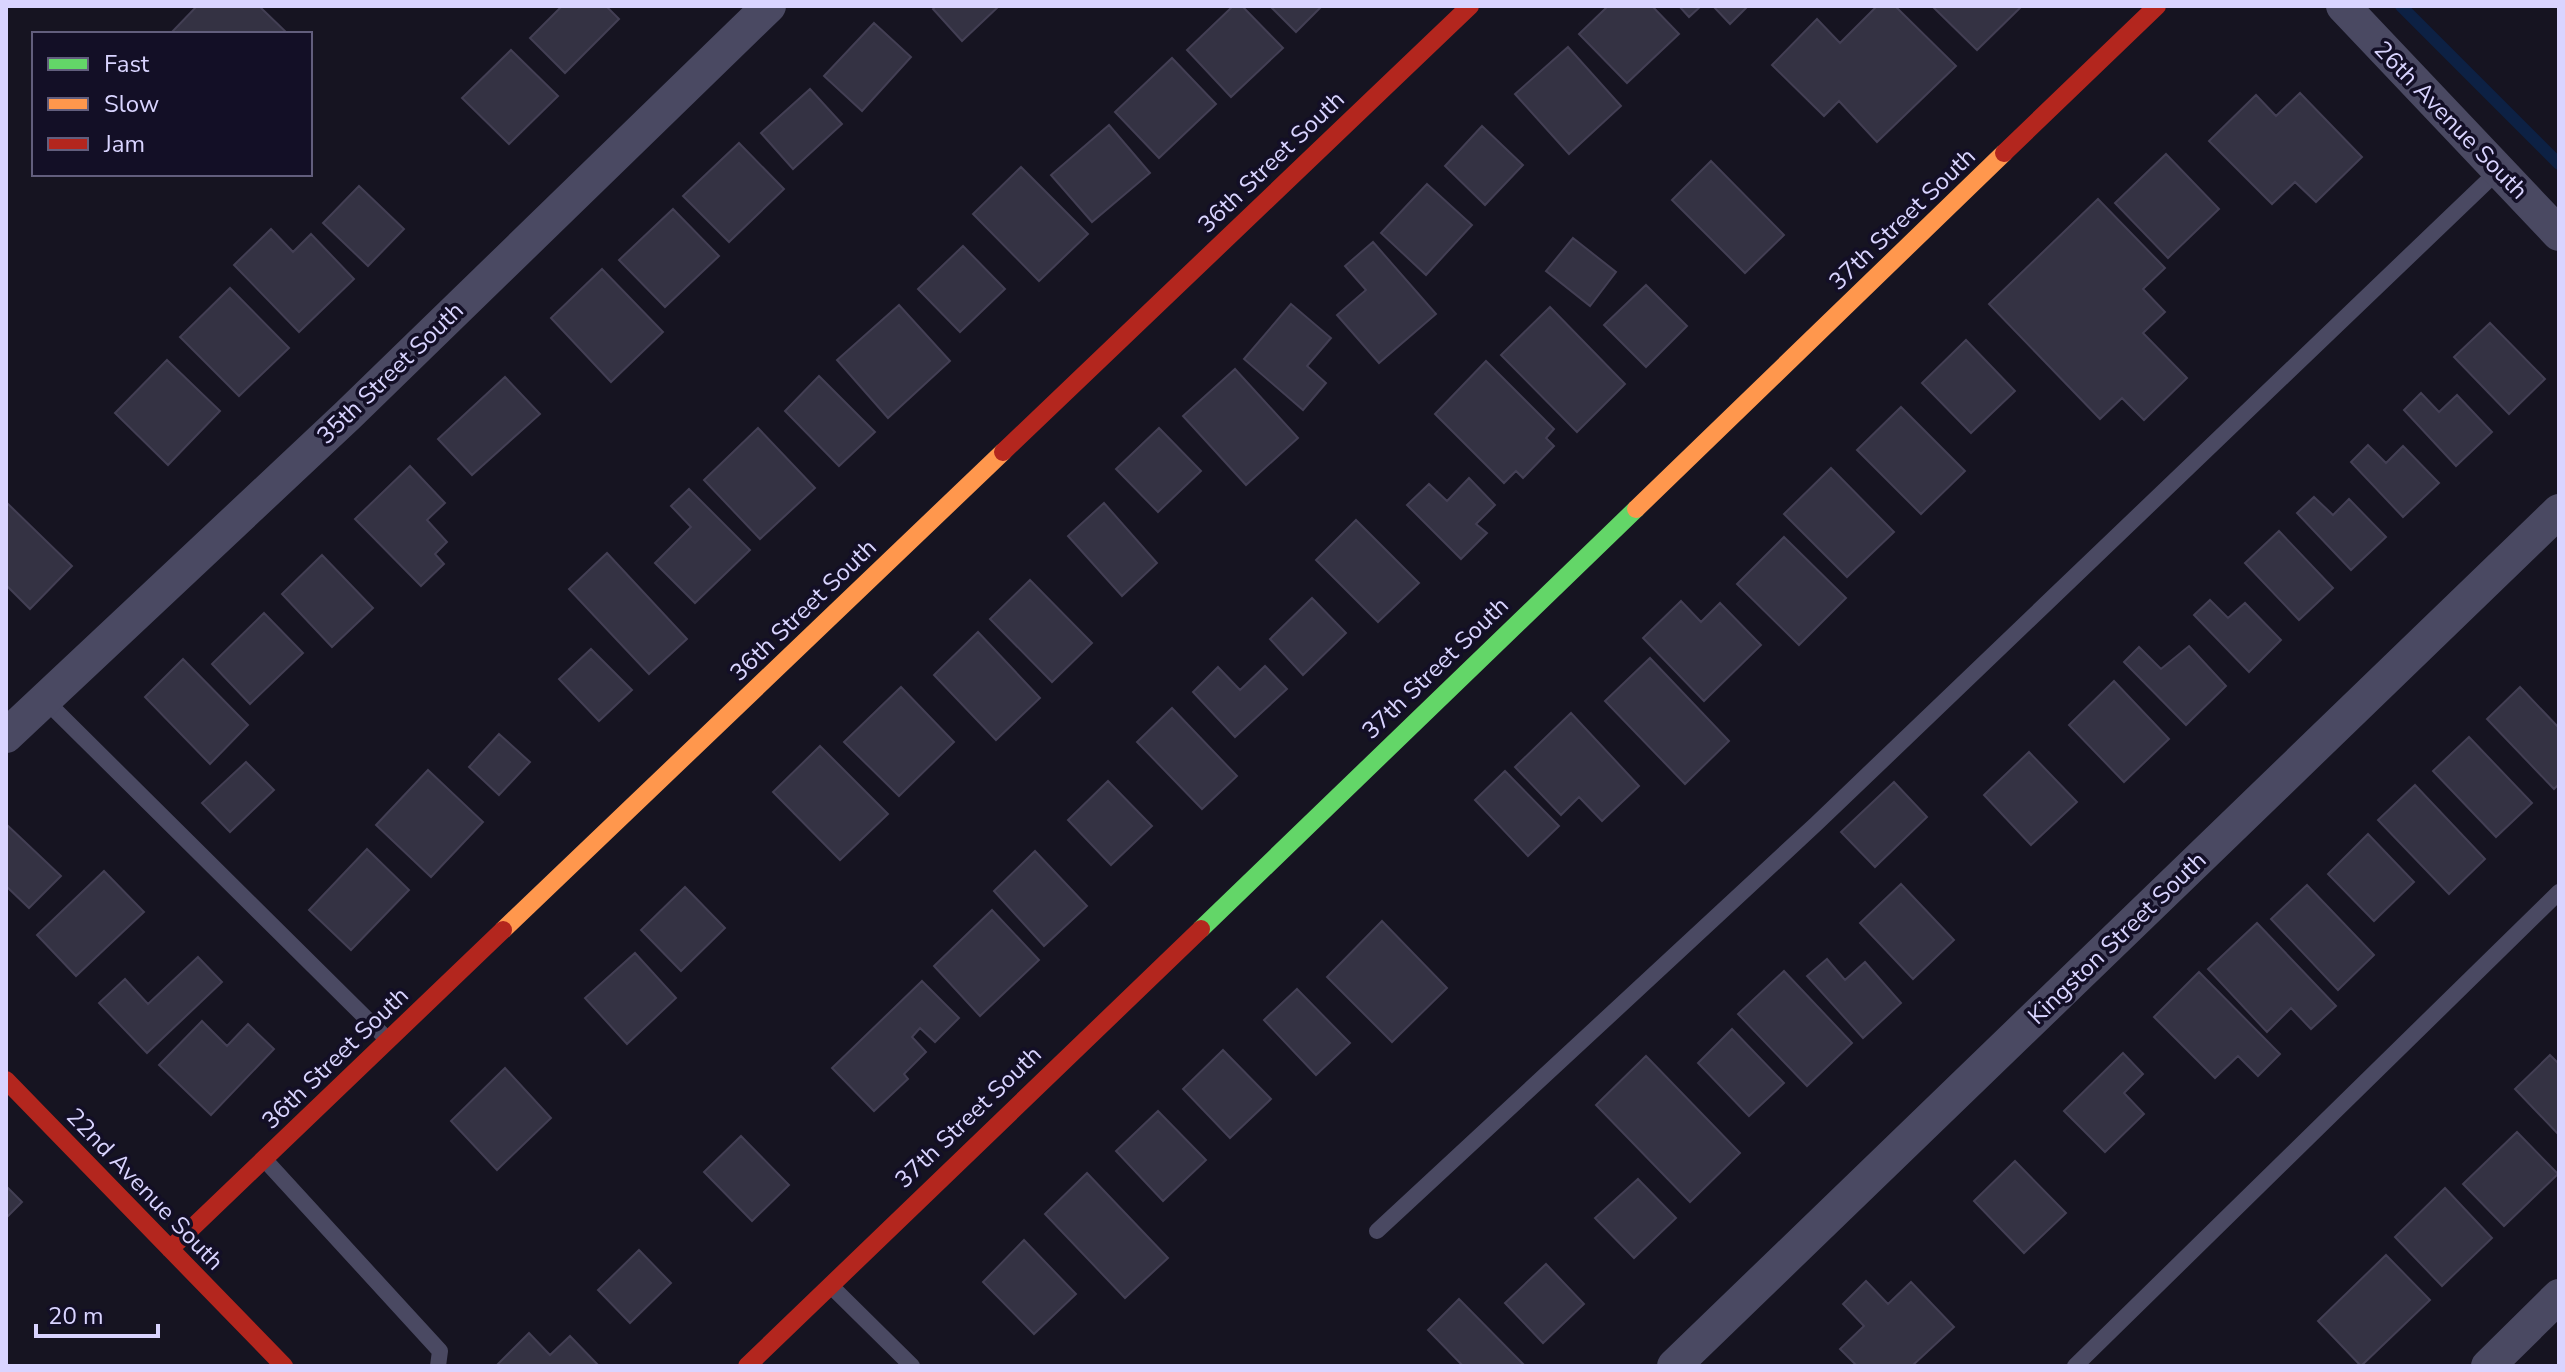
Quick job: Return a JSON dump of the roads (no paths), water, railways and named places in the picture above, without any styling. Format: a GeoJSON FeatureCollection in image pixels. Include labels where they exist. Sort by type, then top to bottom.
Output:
{"type":"FeatureCollection","features":[{"type":"Feature","properties":{"kind":"street","name":"35th Street South"},"geometry":{"type":"LineString","coordinates":[[6,736],[348,415],[769,6]]}},
{"type":"Feature","properties":{"kind":"street","name":"36th Street South"},"geometry":{"type":"LineString","coordinates":[[170,1249],[1470,6]]}},
{"type":"Feature","properties":{"kind":"street","name":"37th Street South"},"geometry":{"type":"LineString","coordinates":[[758,1362],[828,1284],[2157,6]]}},
{"type":"Feature","properties":{"kind":"street","name":"26th Avenue South"},"geometry":{"type":"LineString","coordinates":[[2343,6],[2559,234]]}},
{"type":"Feature","properties":{"kind":"street","name":"Kingston Street South"},"geometry":{"type":"LineString","coordinates":[[1674,1366],[2559,511]]}},
{"type":"Feature","properties":{"kind":"street","name":"22nd Avenue South"},"geometry":{"type":"LineString","coordinates":[[6,1080],[284,1366]]}},
{"type":"Feature","properties":{"kind":"street"},"geometry":{"type":"LineString","coordinates":[[2488,1366],[2559,1296]]}},
{"type":"Feature","properties":{"kind":"lane"},"geometry":{"type":"LineString","coordinates":[[1377,1231],[1816,824],[2499,170]]}},
{"type":"Feature","properties":{"kind":"lane"},"geometry":{"type":"LineString","coordinates":[[45,700],[388,1041]]}},
{"type":"Feature","properties":{"kind":"lane"},"geometry":{"type":"LineString","coordinates":[[2075,1366],[2559,892]]}},
{"type":"Feature","properties":{"kind":"lane"},"geometry":{"type":"LineString","coordinates":[[265,1159],[440,1351],[438,1366]]}},
{"type":"Feature","properties":{"kind":"lane"},"geometry":{"type":"LineString","coordinates":[[828,1284],[912,1366]]}},
{"type":"Feature","properties":{"kind":"waterway"},"geometry":{"type":"LineString","coordinates":[[2401,6],[2559,164]]}}]}
